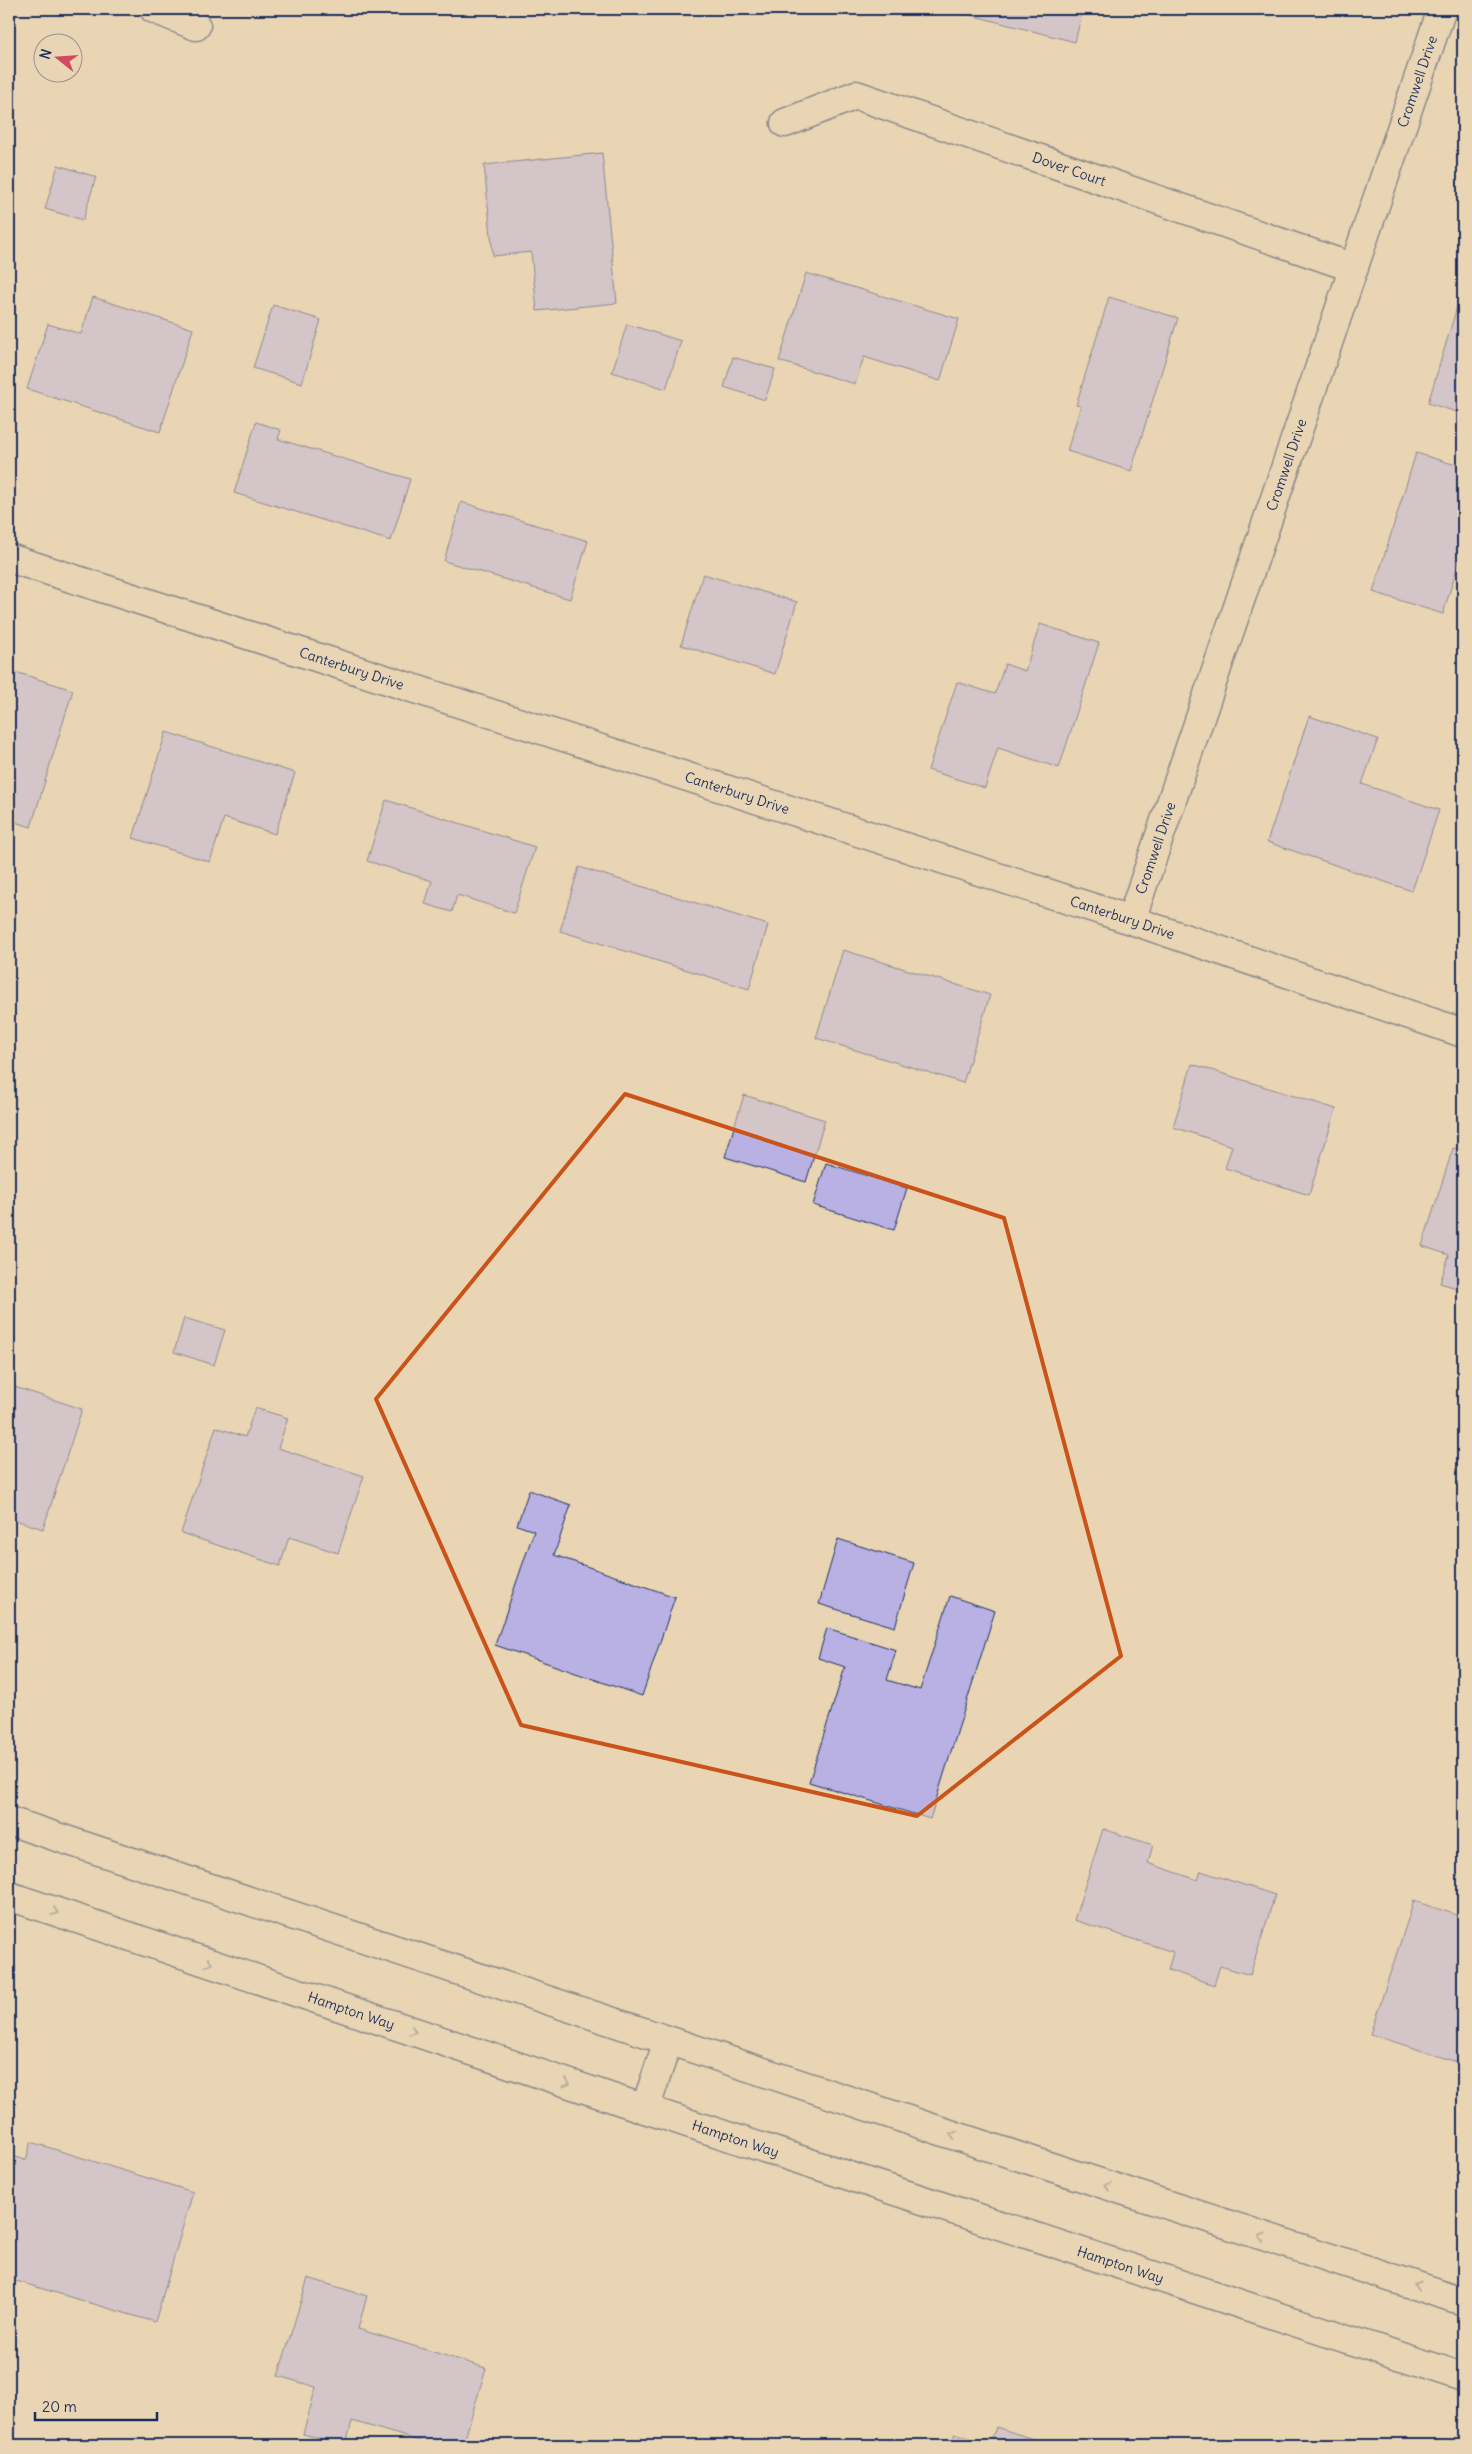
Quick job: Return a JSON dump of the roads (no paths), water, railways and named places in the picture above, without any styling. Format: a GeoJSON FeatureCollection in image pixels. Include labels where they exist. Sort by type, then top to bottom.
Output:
{"type":"FeatureCollection","features":[{"type":"Feature","properties":{"kind":"street"},"geometry":{"type":"LineString","coordinates":[[154,9],[196,26]]}},
{"type":"Feature","properties":{"kind":"street","name":"Cromwell Drive"},"geometry":{"type":"LineString","coordinates":[[1131,920],[1442,9]]}},
{"type":"Feature","properties":{"kind":"street","name":"Dover Court"},"geometry":{"type":"LineString","coordinates":[[785,123],[856,95],[1354,268]]}},
{"type":"Feature","properties":{"kind":"street","name":"Canterbury Drive"},"geometry":{"type":"LineString","coordinates":[[9,558],[1131,920],[1463,1033]]}},
{"type":"Feature","properties":{"kind":"street"},"geometry":{"type":"LineString","coordinates":[[9,1821],[668,2041],[1463,2301]]}},
{"type":"Feature","properties":{"kind":"street","name":"Hampton Way"},"geometry":{"type":"LineString","coordinates":[[9,1896],[645,2108],[1463,2376]]}},
{"type":"Feature","properties":{"kind":"street"},"geometry":{"type":"LineString","coordinates":[[645,2108],[668,2041]]}}]}
